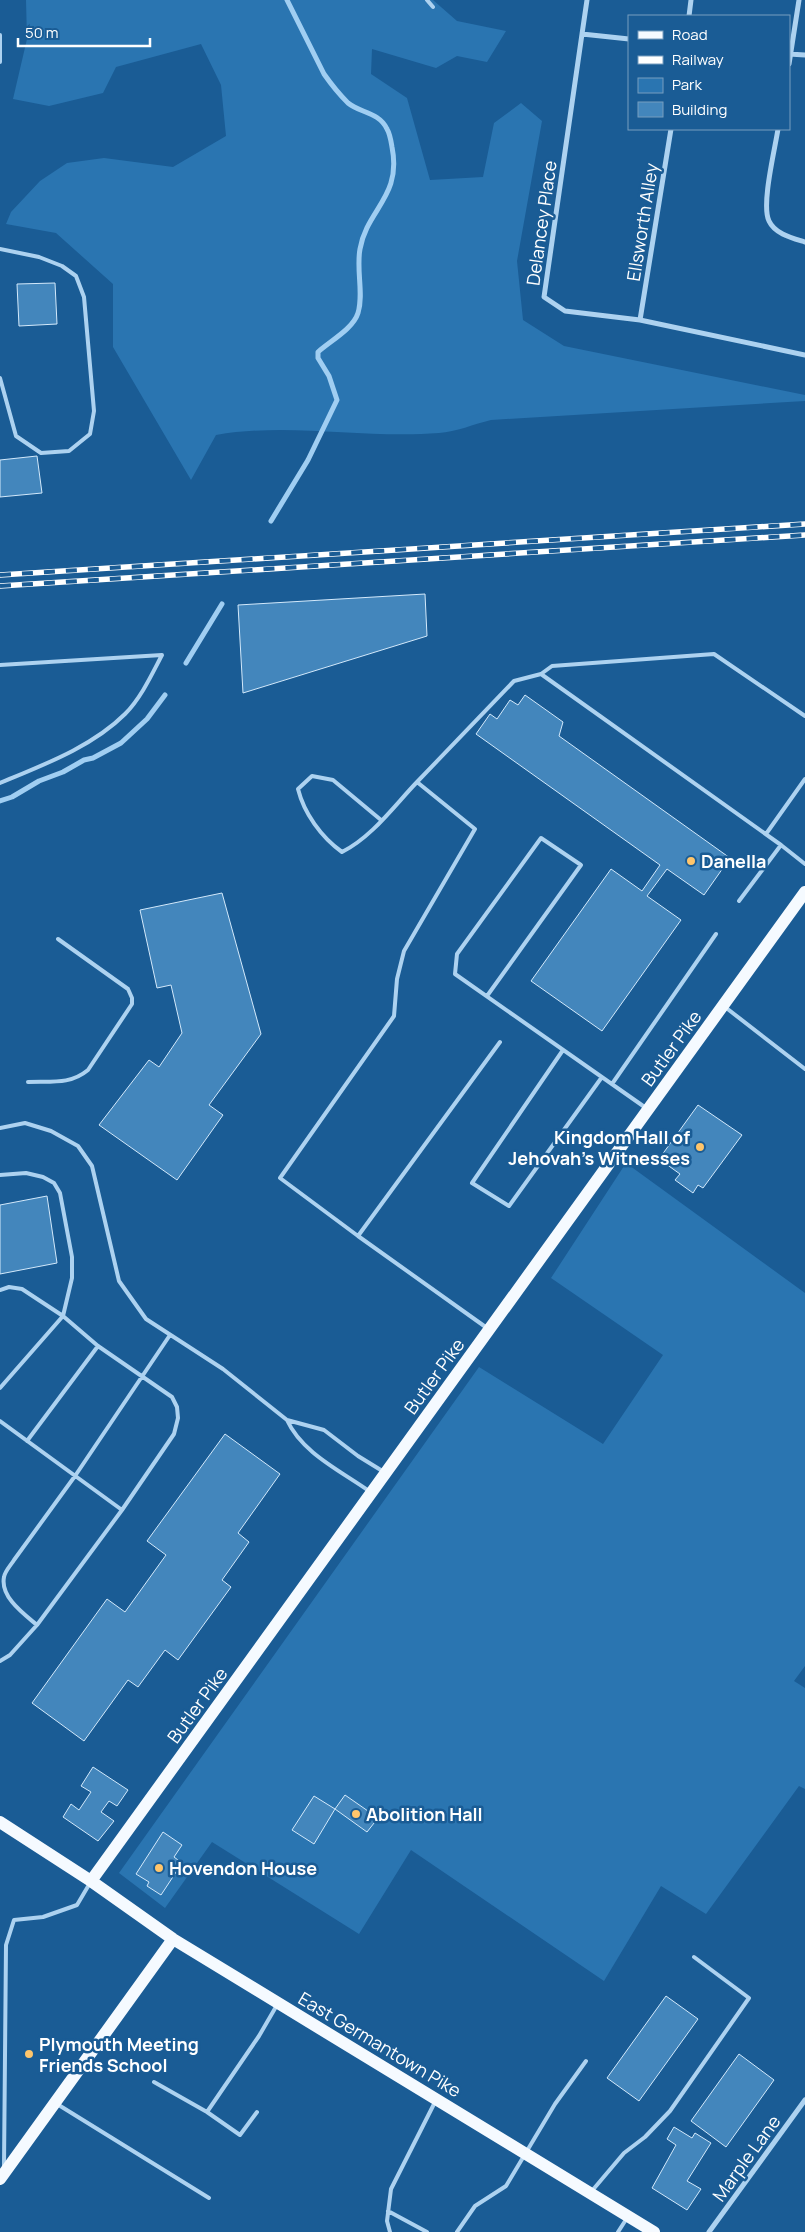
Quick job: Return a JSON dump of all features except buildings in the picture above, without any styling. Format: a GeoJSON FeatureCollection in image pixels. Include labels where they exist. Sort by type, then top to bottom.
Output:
{"type":"FeatureCollection","features":[{"type":"Feature","properties":{"kind":"main road","name":"Butler Pike"},"geometry":{"type":"LineString","coordinates":[[91,1881],[805,892]]}},
{"type":"Feature","properties":{"kind":"main road","name":"East Germantown Pike"},"geometry":{"type":"LineString","coordinates":[[0,1822],[91,1881],[173,1939],[654,2232]]}},
{"type":"Feature","properties":{"kind":"main road"},"geometry":{"type":"LineString","coordinates":[[2,2176],[173,1939]]}},
{"type":"Feature","properties":{"kind":"street","name":"Delancey Place"},"geometry":{"type":"LineString","coordinates":[[587,0],[544,297],[565,311],[640,320],[805,355]]}},
{"type":"Feature","properties":{"kind":"street"},"geometry":{"type":"LineString","coordinates":[[689,15],[691,0]]}},
{"type":"Feature","properties":{"kind":"street"},"geometry":{"type":"LineString","coordinates":[[799,0],[790,54],[805,55]]}},
{"type":"Feature","properties":{"kind":"street"},"geometry":{"type":"LineString","coordinates":[[582,34],[628,39]]}},
{"type":"Feature","properties":{"kind":"street","name":"Ellsworth Alley"},"geometry":{"type":"LineString","coordinates":[[640,320],[671,130]]}},
{"type":"Feature","properties":{"kind":"street"},"geometry":{"type":"LineString","coordinates":[[778,130],[765,209],[769,222],[783,235],[805,242]]}},
{"type":"Feature","properties":{"kind":"street","name":"Marple Lane"},"geometry":{"type":"LineString","coordinates":[[709,2232],[805,2100]]}},
{"type":"Feature","properties":{"kind":"lane"},"geometry":{"type":"LineString","coordinates":[[427,0],[433,8]]}},
{"type":"Feature","properties":{"kind":"lane"},"geometry":{"type":"LineString","coordinates":[[0,35],[0,62]]}},
{"type":"Feature","properties":{"kind":"lane"},"geometry":{"type":"LineString","coordinates":[[0,249],[39,257],[62,266],[76,276],[84,297],[94,411],[90,434],[69,451],[41,453],[16,436],[0,378]]}},
{"type":"Feature","properties":{"kind":"lane"},"geometry":{"type":"LineString","coordinates":[[381,820],[333,780],[312,776],[298,788],[302,804],[328,842],[342,852],[358,844],[381,820],[417,782],[514,681],[541,674],[552,666],[714,654],[805,716]]}},
{"type":"Feature","properties":{"kind":"lane"},"geometry":{"type":"LineString","coordinates":[[0,665],[162,655],[126,713],[102,734],[63,755],[0,783]]}},
{"type":"Feature","properties":{"kind":"lane"},"geometry":{"type":"LineString","coordinates":[[541,674],[766,834],[805,864]]}},
{"type":"Feature","properties":{"kind":"lane"},"geometry":{"type":"LineString","coordinates":[[766,834],[805,779]]}},
{"type":"Feature","properties":{"kind":"lane"},"geometry":{"type":"LineString","coordinates":[[417,782],[475,829],[404,951],[397,979],[394,1016],[280,1178],[489,1329]]}},
{"type":"Feature","properties":{"kind":"lane"},"geometry":{"type":"LineString","coordinates":[[487,996],[581,866],[541,838],[456,954],[455,974],[648,1110]]}},
{"type":"Feature","properties":{"kind":"lane"},"geometry":{"type":"LineString","coordinates":[[739,901],[780,845]]}},
{"type":"Feature","properties":{"kind":"lane"},"geometry":{"type":"LineString","coordinates":[[612,1084],[716,934]]}},
{"type":"Feature","properties":{"kind":"lane"},"geometry":{"type":"LineString","coordinates":[[28,1082],[67,1081],[78,1078],[88,1070],[132,1004],[132,998],[128,989],[58,939]]}},
{"type":"Feature","properties":{"kind":"lane"},"geometry":{"type":"LineString","coordinates":[[723,1005],[805,1069]]}},
{"type":"Feature","properties":{"kind":"lane"},"geometry":{"type":"LineString","coordinates":[[358,1236],[500,1042]]}},
{"type":"Feature","properties":{"kind":"lane"},"geometry":{"type":"LineString","coordinates":[[563,1050],[472,1183],[509,1206],[602,1077]]}},
{"type":"Feature","properties":{"kind":"lane"},"geometry":{"type":"LineString","coordinates":[[0,1128],[25,1123],[51,1131],[78,1146],[92,1166],[118,1281],[146,1319],[223,1369],[287,1420],[324,1430],[358,1456],[386,1473]]}},
{"type":"Feature","properties":{"kind":"lane"},"geometry":{"type":"LineString","coordinates":[[0,1175],[26,1174],[43,1177],[54,1184],[60,1193],[72,1258],[72,1278],[63,1316],[0,1388]]}},
{"type":"Feature","properties":{"kind":"lane"},"geometry":{"type":"LineString","coordinates":[[0,1290],[9,1287],[22,1289],[63,1316],[98,1346],[172,1397],[177,1407],[177,1428],[122,1510],[37,1625],[10,1655],[0,1661]]}},
{"type":"Feature","properties":{"kind":"lane"},"geometry":{"type":"LineString","coordinates":[[37,1625],[15,1606],[5,1592],[3,1578],[75,1476],[170,1335]]}},
{"type":"Feature","properties":{"kind":"lane"},"geometry":{"type":"LineString","coordinates":[[27,1441],[98,1346]]}},
{"type":"Feature","properties":{"kind":"lane"},"geometry":{"type":"LineString","coordinates":[[287,1420],[294,1434],[316,1454],[372,1492]]}},
{"type":"Feature","properties":{"kind":"lane"},"geometry":{"type":"LineString","coordinates":[[0,1421],[122,1510]]}},
{"type":"Feature","properties":{"kind":"lane"},"geometry":{"type":"LineString","coordinates":[[2,2176],[6,1945],[11,1928],[14,1920],[44,1917],[77,1905],[91,1881]]}},
{"type":"Feature","properties":{"kind":"lane"},"geometry":{"type":"LineString","coordinates":[[590,2193],[624,2153],[646,2138],[670,2111],[748,1998],[694,1957]]}},
{"type":"Feature","properties":{"kind":"lane"},"geometry":{"type":"LineString","coordinates":[[207,2112],[259,2036],[278,2003]]}},
{"type":"Feature","properties":{"kind":"lane"},"geometry":{"type":"LineString","coordinates":[[458,2232],[476,2206],[506,2186],[555,2104],[586,2060]]}},
{"type":"Feature","properties":{"kind":"lane"},"geometry":{"type":"LineString","coordinates":[[154,2082],[207,2112],[240,2135],[257,2112]]}},
{"type":"Feature","properties":{"kind":"lane"},"geometry":{"type":"LineString","coordinates":[[390,2232],[387,2221],[391,2189],[436,2100]]}},
{"type":"Feature","properties":{"kind":"lane"},"geometry":{"type":"LineString","coordinates":[[55,2102],[208,2198]]}},
{"type":"Feature","properties":{"kind":"lane"},"geometry":{"type":"LineString","coordinates":[[388,2211],[427,2232]]}},
{"type":"Feature","properties":{"kind":"lane"},"geometry":{"type":"LineString","coordinates":[[618,2232],[628,2216]]}},
{"type":"Feature","properties":{"kind":"green space"},"geometry":{"type":"Polygon","coordinates":[[[26,0],[433,0],[457,21],[506,31],[487,62],[457,56],[436,68],[372,49],[371,74],[407,98],[430,180],[483,177],[494,123],[521,103],[542,121],[517,261],[523,320],[564,346],[805,395],[805,401],[491,420],[458,430],[439,433],[383,434],[299,430],[244,431],[216,435],[191,480],[113,347],[113,284],[56,233],[6,224],[11,212],[40,181],[67,163],[104,158],[173,167],[226,136],[221,85],[201,44],[116,67],[103,93],[49,106],[13,99],[27,39],[26,0]]]}},
{"type":"Feature","properties":{"kind":"green space"},"geometry":{"type":"Polygon","coordinates":[[[626,1163],[805,1293],[805,1666],[794,1681],[805,1688],[805,1789],[799,1786],[706,1914],[661,1886],[604,1981],[411,1850],[359,1934],[212,1842],[165,1908],[119,1873],[479,1367],[603,1444],[663,1355],[551,1278],[626,1163]]]}},
{"type":"Feature","properties":{"kind":"waterway"},"geometry":{"type":"LineString","coordinates":[[271,521],[308,460],[337,400],[329,376],[318,358],[318,352],[346,329],[358,313],[360,306],[360,249],[369,223],[388,191],[394,164],[390,138],[384,123],[348,103],[324,74],[287,0]]}},
{"type":"Feature","properties":{"kind":"waterway"},"geometry":{"type":"LineString","coordinates":[[186,663],[222,604]]}},
{"type":"Feature","properties":{"kind":"waterway"},"geometry":{"type":"LineString","coordinates":[[0,801],[12,797],[39,781],[63,772],[121,743],[147,719],[165,695]]}},
{"type":"Feature","properties":{"kind":"railway"},"geometry":{"type":"LineString","coordinates":[[0,575],[805,524]]}},
{"type":"Feature","properties":{"kind":"railway"},"geometry":{"type":"LineString","coordinates":[[0,586],[805,535]]}},
{"type":"Feature","properties":{"kind":"place","name":"Danella"},"geometry":{"type":"Point","coordinates":[691,861]}},
{"type":"Feature","properties":{"kind":"place","name":"Kingdom Hall of Jehovah's Witnesses"},"geometry":{"type":"Point","coordinates":[700,1147]}},
{"type":"Feature","properties":{"kind":"place","name":"Abolition Hall"},"geometry":{"type":"Point","coordinates":[356,1814]}},
{"type":"Feature","properties":{"kind":"place","name":"Hovendon House"},"geometry":{"type":"Point","coordinates":[159,1868]}},
{"type":"Feature","properties":{"kind":"place","name":"Plymouth Meeting Friends School"},"geometry":{"type":"Point","coordinates":[29,2054]}}]}
